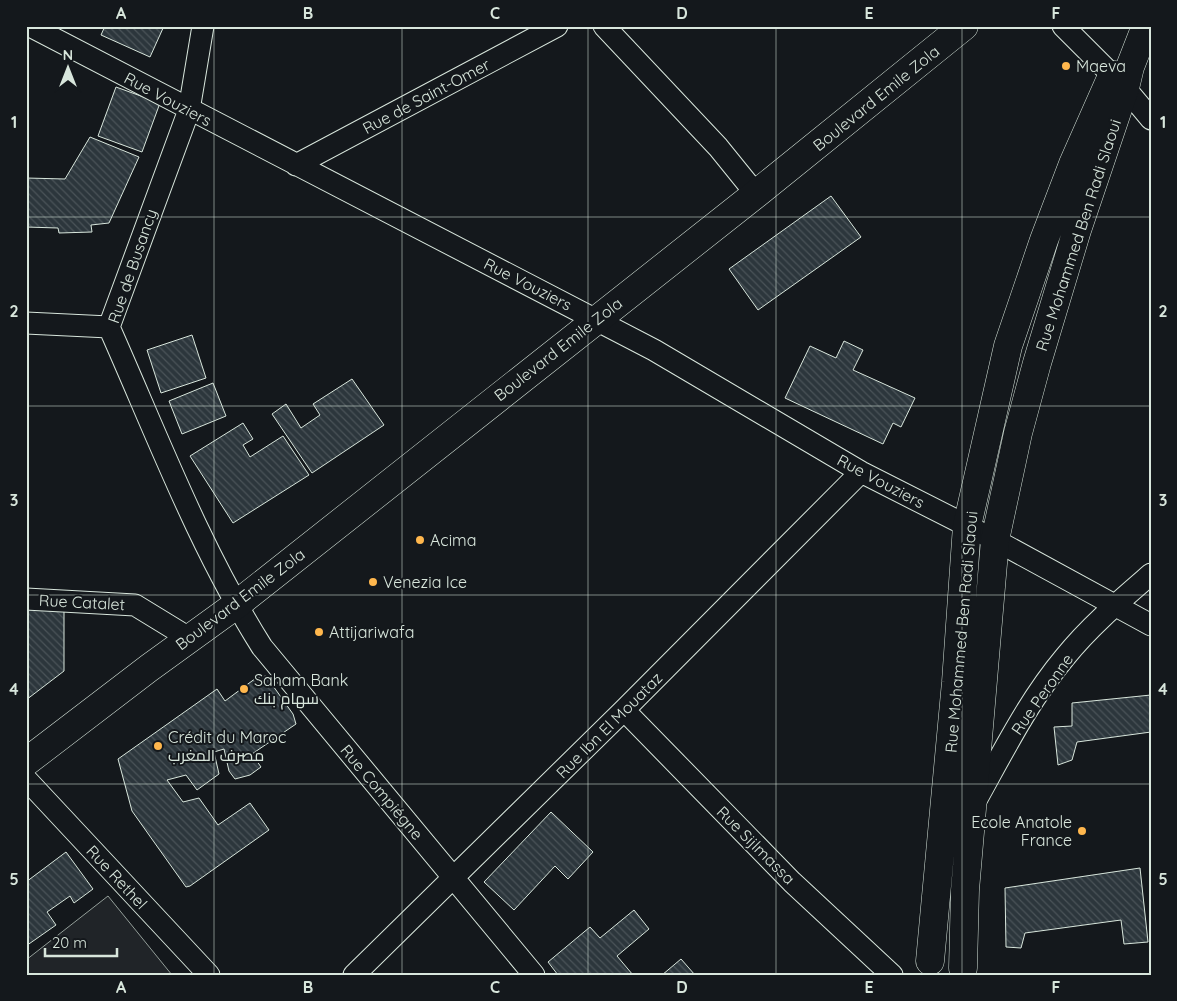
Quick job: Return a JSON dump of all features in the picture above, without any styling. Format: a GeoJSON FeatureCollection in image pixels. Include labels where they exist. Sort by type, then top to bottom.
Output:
{"type":"FeatureCollection","features":[{"type":"Feature","properties":{"kind":"street","name":"Rue Vouziers"},"geometry":{"type":"LineString","coordinates":[[30,26],[654,350],[861,472],[995,540],[1151,625]]}},
{"type":"Feature","properties":{"kind":"street","name":"Rue de Busancy"},"geometry":{"type":"LineString","coordinates":[[203,26],[189,110],[109,327],[208,551],[236,605]]}},
{"type":"Feature","properties":{"kind":"street","name":"Rue de Saint-Omer"},"geometry":{"type":"LineString","coordinates":[[296,165],[557,26]]}},
{"type":"Feature","properties":{"kind":"street"},"geometry":{"type":"LineString","coordinates":[[604,26],[718,146],[756,194]]}},
{"type":"Feature","properties":{"kind":"street","name":"Boulevard Emile Zola"},"geometry":{"type":"LineString","coordinates":[[26,762],[189,638],[236,605],[595,319],[756,194],[964,26]]}},
{"type":"Feature","properties":{"kind":"street"},"geometry":{"type":"LineString","coordinates":[[1063,26],[1122,77],[1151,119]]}},
{"type":"Feature","properties":{"kind":"street","name":"Rue Mohammed Ben Radi Slaoui"},"geometry":{"type":"LineString","coordinates":[[923,968],[956,682],[967,526],[1008,346],[1044,240],[1073,164],[1122,77],[1146,26]]}},
{"type":"Feature","properties":{"kind":"street","name":"Rue Mohammed Ben Radi Slaoui"},"geometry":{"type":"LineString","coordinates":[[966,971],[965,890],[995,540],[1018,433],[1037,363],[1122,77]]}},
{"type":"Feature","properties":{"kind":"street"},"geometry":{"type":"LineString","coordinates":[[26,323],[109,327]]}},
{"type":"Feature","properties":{"kind":"street","name":"Rue Ibn El Mouataz"},"geometry":{"type":"LineString","coordinates":[[354,975],[624,710],[861,472]]}},
{"type":"Feature","properties":{"kind":"street","name":"Rue Peronne"},"geometry":{"type":"LineString","coordinates":[[973,807],[1021,719],[1065,657],[1114,606],[1151,574]]}},
{"type":"Feature","properties":{"kind":"street","name":"Rue Catalet"},"geometry":{"type":"LineString","coordinates":[[26,599],[135,605],[189,638]]}},
{"type":"Feature","properties":{"kind":"street","name":"Rue Compiégne"},"geometry":{"type":"LineString","coordinates":[[236,605],[262,647],[534,975]]}},
{"type":"Feature","properties":{"kind":"street","name":"Rue Sijlmassa"},"geometry":{"type":"LineString","coordinates":[[624,710],[792,882],[892,975]]}},
{"type":"Feature","properties":{"kind":"street","name":"Rue Rethel"},"geometry":{"type":"LineString","coordinates":[[26,779],[209,975]]}},
{"type":"Feature","properties":{"kind":"street"},"geometry":{"type":"LineString","coordinates":[[923,968],[940,958],[950,960],[966,971]]}},
{"type":"Feature","properties":{"kind":"shaded area"},"geometry":{"type":"Polygon","coordinates":[[[108,896],[172,975],[26,975],[26,960],[108,896]]]}},
{"type":"Feature","properties":{"kind":"building"},"geometry":{"type":"Polygon","coordinates":[[[105,26],[164,26],[150,57],[101,35],[105,26]]]}},
{"type":"Feature","properties":{"kind":"building"},"geometry":{"type":"Polygon","coordinates":[[[116,87],[160,103],[142,152],[98,136],[116,87]]]}},
{"type":"Feature","properties":{"kind":"building"},"geometry":{"type":"Polygon","coordinates":[[[90,137],[139,157],[109,223],[91,225],[92,232],[59,233],[58,228],[26,227],[26,178],[65,179],[90,137]]]}},
{"type":"Feature","properties":{"kind":"building"},"geometry":{"type":"Polygon","coordinates":[[[831,196],[861,237],[758,310],[729,269],[831,196]]]}},
{"type":"Feature","properties":{"kind":"building"},"geometry":{"type":"Polygon","coordinates":[[[192,335],[206,378],[161,393],[147,350],[192,335]]]}},
{"type":"Feature","properties":{"kind":"building"},"geometry":{"type":"Polygon","coordinates":[[[844,341],[863,350],[853,370],[915,398],[901,427],[893,423],[883,444],[785,398],[810,346],[836,358],[844,341]]]}},
{"type":"Feature","properties":{"kind":"building"},"geometry":{"type":"Polygon","coordinates":[[[352,379],[384,425],[312,473],[272,414],[286,404],[301,428],[320,415],[313,404],[352,379]]]}},
{"type":"Feature","properties":{"kind":"building"},"geometry":{"type":"Polygon","coordinates":[[[213,383],[226,416],[182,434],[169,401],[213,383]]]}},
{"type":"Feature","properties":{"kind":"building"},"geometry":{"type":"Polygon","coordinates":[[[243,423],[253,439],[243,445],[250,457],[283,436],[309,475],[233,523],[190,456],[243,423]]]}},
{"type":"Feature","properties":{"kind":"building"},"geometry":{"type":"Polygon","coordinates":[[[26,606],[64,606],[64,671],[26,700],[26,606]]]}},
{"type":"Feature","properties":{"kind":"building"},"geometry":{"type":"Polygon","coordinates":[[[266,676],[293,714],[296,724],[252,754],[261,767],[250,775],[235,779],[229,771],[224,749],[214,752],[219,774],[197,790],[186,775],[167,780],[183,802],[199,798],[218,825],[250,803],[269,830],[186,887],[132,811],[118,759],[217,689],[225,701],[256,678],[266,676]]]}},
{"type":"Feature","properties":{"kind":"building"},"geometry":{"type":"Polygon","coordinates":[[[1151,695],[1151,732],[1077,742],[1072,760],[1058,765],[1054,727],[1072,726],[1072,703],[1151,695]]]}},
{"type":"Feature","properties":{"kind":"building"},"geometry":{"type":"Polygon","coordinates":[[[551,812],[593,852],[568,879],[555,866],[514,910],[484,882],[551,812]]]}},
{"type":"Feature","properties":{"kind":"building"},"geometry":{"type":"Polygon","coordinates":[[[66,852],[93,889],[74,903],[70,896],[47,912],[56,925],[26,946],[26,882],[66,852]]]}},
{"type":"Feature","properties":{"kind":"building"},"geometry":{"type":"Polygon","coordinates":[[[1140,868],[1148,942],[1124,944],[1121,920],[1025,933],[1021,948],[1006,947],[1005,888],[1140,868]]]}},
{"type":"Feature","properties":{"kind":"building"},"geometry":{"type":"Polygon","coordinates":[[[634,910],[649,929],[617,956],[633,975],[558,975],[548,962],[590,927],[600,938],[634,910]]]}},
{"type":"Feature","properties":{"kind":"building"},"geometry":{"type":"Polygon","coordinates":[[[681,959],[695,975],[662,975],[681,959]]]}},
{"type":"Feature","properties":{"kind":"place","name":"Maeva"},"geometry":{"type":"Point","coordinates":[1066,66]}},
{"type":"Feature","properties":{"kind":"place","name":"Acima"},"geometry":{"type":"Point","coordinates":[420,540]}},
{"type":"Feature","properties":{"kind":"place","name":"Venezia Ice"},"geometry":{"type":"Point","coordinates":[373,582]}},
{"type":"Feature","properties":{"kind":"place","name":"Attijariwafa"},"geometry":{"type":"Point","coordinates":[319,632]}},
{"type":"Feature","properties":{"kind":"place","name":"Saham Bank سهام بنك"},"geometry":{"type":"Point","coordinates":[244,689]}},
{"type":"Feature","properties":{"kind":"place","name":"Crédit du Maroc مصرف المغرب"},"geometry":{"type":"Point","coordinates":[158,746]}},
{"type":"Feature","properties":{"kind":"place","name":"Ecole Anatole France"},"geometry":{"type":"Point","coordinates":[1082,831]}}]}
